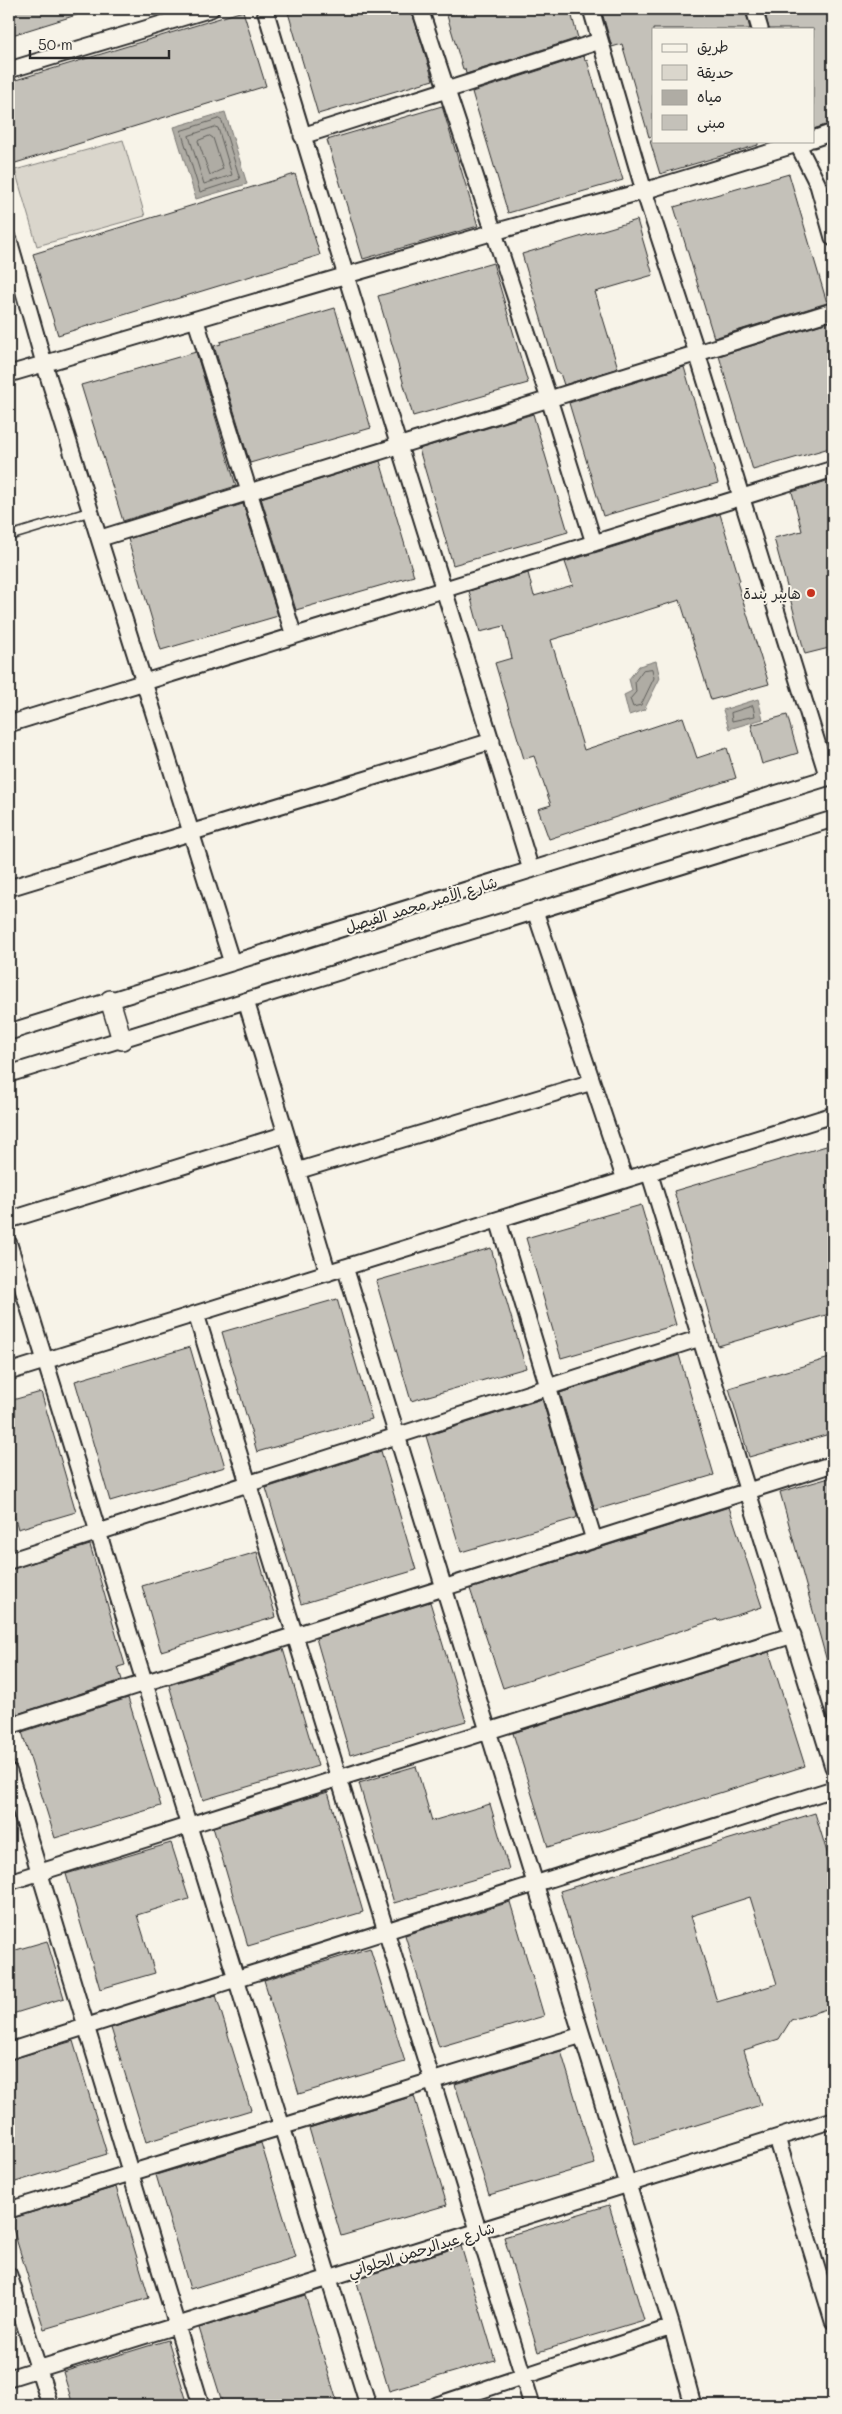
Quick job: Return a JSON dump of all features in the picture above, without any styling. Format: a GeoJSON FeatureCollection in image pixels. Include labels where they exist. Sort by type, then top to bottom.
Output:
{"type":"FeatureCollection","features":[{"type":"Feature","properties":{"kind":"street"},"geometry":{"type":"LineString","coordinates":[[9,70],[211,9]]}},
{"type":"Feature","properties":{"kind":"street"},"geometry":{"type":"LineString","coordinates":[[265,9],[344,275],[400,446],[531,870]]}},
{"type":"Feature","properties":{"kind":"street"},"geometry":{"type":"LineString","coordinates":[[420,9],[549,399],[594,543]]}},
{"type":"Feature","properties":{"kind":"street"},"geometry":{"type":"LineString","coordinates":[[591,9],[644,191],[831,777]]}},
{"type":"Feature","properties":{"kind":"street"},"geometry":{"type":"LineString","coordinates":[[754,9],[760,28]]}},
{"type":"Feature","properties":{"kind":"street"},"geometry":{"type":"LineString","coordinates":[[302,136],[600,41]]}},
{"type":"Feature","properties":{"kind":"street"},"geometry":{"type":"LineString","coordinates":[[814,139],[833,132]]}},
{"type":"Feature","properties":{"kind":"street"},"geometry":{"type":"LineString","coordinates":[[9,374],[196,321],[344,275],[644,191],[800,142],[818,185],[833,238]]}},
{"type":"Feature","properties":{"kind":"street"},"geometry":{"type":"LineString","coordinates":[[9,240],[11,258],[101,538],[232,963]]}},
{"type":"Feature","properties":{"kind":"street"},"geometry":{"type":"LineString","coordinates":[[101,538],[833,312]]}},
{"type":"Feature","properties":{"kind":"street"},"geometry":{"type":"LineString","coordinates":[[196,321],[294,636]]}},
{"type":"Feature","properties":{"kind":"street"},"geometry":{"type":"LineString","coordinates":[[9,724],[833,469]]}},
{"type":"Feature","properties":{"kind":"street"},"geometry":{"type":"LineString","coordinates":[[9,888],[492,741]]}},
{"type":"Feature","properties":{"kind":"street","name":"شارع الأمير محمد الفيصل"},"geometry":{"type":"LineString","coordinates":[[9,1032],[831,777]]}},
{"type":"Feature","properties":{"kind":"street"},"geometry":{"type":"LineString","coordinates":[[9,1074],[833,819]]}},
{"type":"Feature","properties":{"kind":"street"},"geometry":{"type":"LineString","coordinates":[[535,911],[626,1180]]}},
{"type":"Feature","properties":{"kind":"street"},"geometry":{"type":"LineString","coordinates":[[110,1000],[122,1040]]}},
{"type":"Feature","properties":{"kind":"street"},"geometry":{"type":"LineString","coordinates":[[246,1002],[328,1273]]}},
{"type":"Feature","properties":{"kind":"street"},"geometry":{"type":"LineString","coordinates":[[297,1171],[592,1082]]}},
{"type":"Feature","properties":{"kind":"street"},"geometry":{"type":"LineString","coordinates":[[9,1372],[833,1115]]}},
{"type":"Feature","properties":{"kind":"street"},"geometry":{"type":"LineString","coordinates":[[9,1220],[286,1134]]}},
{"type":"Feature","properties":{"kind":"street"},"geometry":{"type":"LineString","coordinates":[[649,1172],[833,1767]]}},
{"type":"Feature","properties":{"kind":"street"},"geometry":{"type":"LineString","coordinates":[[498,1220],[594,1540]]}},
{"type":"Feature","properties":{"kind":"street"},"geometry":{"type":"LineString","coordinates":[[10,1254],[46,1361],[368,2405]]}},
{"type":"Feature","properties":{"kind":"street"},"geometry":{"type":"LineString","coordinates":[[345,1267],[672,2327],[693,2405]]}},
{"type":"Feature","properties":{"kind":"street"},"geometry":{"type":"LineString","coordinates":[[196,1314],[532,2405]]}},
{"type":"Feature","properties":{"kind":"street"},"geometry":{"type":"LineString","coordinates":[[9,1561],[700,1338]]}},
{"type":"Feature","properties":{"kind":"street"},"geometry":{"type":"LineString","coordinates":[[9,1726],[833,1464]]}},
{"type":"Feature","properties":{"kind":"street"},"geometry":{"type":"LineString","coordinates":[[9,1882],[793,1635]]}},
{"type":"Feature","properties":{"kind":"street"},"geometry":{"type":"LineString","coordinates":[[9,1772],[201,2405]]}},
{"type":"Feature","properties":{"kind":"street"},"geometry":{"type":"LineString","coordinates":[[9,2050],[535,1884],[832,1794]]}},
{"type":"Feature","properties":{"kind":"street"},"geometry":{"type":"LineString","coordinates":[[9,2210],[582,2035]]}},
{"type":"Feature","properties":{"kind":"street","name":"شارع عبدالرحمن الحلواني"},"geometry":{"type":"LineString","coordinates":[[9,2378],[833,2120]]}},
{"type":"Feature","properties":{"kind":"street"},"geometry":{"type":"LineString","coordinates":[[777,2138],[833,2321]]}},
{"type":"Feature","properties":{"kind":"street"},"geometry":{"type":"LineString","coordinates":[[9,2275],[50,2405]]}},
{"type":"Feature","properties":{"kind":"street"},"geometry":{"type":"LineString","coordinates":[[437,2405],[672,2327]]}},
{"type":"Feature","properties":{"kind":"lane"},"geometry":{"type":"LineString","coordinates":[[9,536],[92,511]]}},
{"type":"Feature","properties":{"kind":"green space"},"geometry":{"type":"Polygon","coordinates":[[[123,140],[145,216],[37,246],[15,170],[123,140]]]}},
{"type":"Feature","properties":{"kind":"water"},"geometry":{"type":"Polygon","coordinates":[[[225,112],[247,184],[196,199],[174,127],[225,112]]]}},
{"type":"Feature","properties":{"kind":"water"},"geometry":{"type":"Polygon","coordinates":[[[656,661],[660,678],[644,710],[629,715],[624,695],[632,691],[629,679],[639,666],[656,661]]]}},
{"type":"Feature","properties":{"kind":"water"},"geometry":{"type":"Polygon","coordinates":[[[758,699],[763,719],[729,729],[723,710],[758,699]]]}},
{"type":"Feature","properties":{"kind":"building"},"geometry":{"type":"Polygon","coordinates":[[[9,9],[86,9],[86,12],[9,36],[9,9]]]}},
{"type":"Feature","properties":{"kind":"building"},"geometry":{"type":"Polygon","coordinates":[[[287,9],[411,9],[433,80],[318,114],[287,9]]]}},
{"type":"Feature","properties":{"kind":"building"},"geometry":{"type":"Polygon","coordinates":[[[445,9],[570,9],[578,38],[466,74],[445,9]]]}},
{"type":"Feature","properties":{"kind":"building"},"geometry":{"type":"Polygon","coordinates":[[[601,9],[745,9],[750,28],[652,28],[652,136],[649,137],[622,44],[612,47],[601,9]]]}},
{"type":"Feature","properties":{"kind":"building"},"geometry":{"type":"Polygon","coordinates":[[[764,9],[833,9],[833,123],[814,129],[814,28],[769,28],[764,9]]]}},
{"type":"Feature","properties":{"kind":"building"},"geometry":{"type":"Polygon","coordinates":[[[243,11],[266,86],[9,165],[9,82],[243,11]]]}},
{"type":"Feature","properties":{"kind":"building"},"geometry":{"type":"Polygon","coordinates":[[[584,56],[585,61],[587,60],[623,180],[508,213],[472,92],[584,56]]]}},
{"type":"Feature","properties":{"kind":"building"},"geometry":{"type":"Polygon","coordinates":[[[442,106],[478,226],[363,259],[327,140],[442,106]]]}},
{"type":"Feature","properties":{"kind":"building"},"geometry":{"type":"Polygon","coordinates":[[[650,141],[758,142],[758,145],[660,174],[650,141]]]}},
{"type":"Feature","properties":{"kind":"building"},"geometry":{"type":"Polygon","coordinates":[[[295,174],[320,255],[58,335],[33,254],[295,174]]]}},
{"type":"Feature","properties":{"kind":"building"},"geometry":{"type":"Polygon","coordinates":[[[789,174],[827,303],[714,338],[674,207],[789,174]]]}},
{"type":"Feature","properties":{"kind":"building"},"geometry":{"type":"Polygon","coordinates":[[[637,220],[653,275],[595,292],[618,368],[564,385],[560,373],[557,373],[522,254],[637,220]]]}},
{"type":"Feature","properties":{"kind":"building"},"geometry":{"type":"Polygon","coordinates":[[[493,263],[528,383],[413,416],[378,296],[493,263]]]}},
{"type":"Feature","properties":{"kind":"building"},"geometry":{"type":"Polygon","coordinates":[[[335,308],[371,428],[250,463],[214,346],[221,344],[220,342],[335,308]]]}},
{"type":"Feature","properties":{"kind":"building"},"geometry":{"type":"Polygon","coordinates":[[[832,321],[833,447],[753,470],[719,356],[832,321]]]}},
{"type":"Feature","properties":{"kind":"building"},"geometry":{"type":"Polygon","coordinates":[[[196,352],[236,486],[123,521],[81,385],[196,352]]]}},
{"type":"Feature","properties":{"kind":"building"},"geometry":{"type":"Polygon","coordinates":[[[684,367],[718,483],[603,516],[569,403],[684,367]]]}},
{"type":"Feature","properties":{"kind":"building"},"geometry":{"type":"Polygon","coordinates":[[[533,414],[568,532],[453,565],[419,449],[533,414]]]}},
{"type":"Feature","properties":{"kind":"building"},"geometry":{"type":"Polygon","coordinates":[[[380,461],[414,576],[296,610],[261,498],[380,461]]]}},
{"type":"Feature","properties":{"kind":"building","name":"هايبر بندة"},"geometry":{"type":"Polygon","coordinates":[[[833,479],[833,647],[805,654],[774,538],[802,531],[792,492],[833,479]]]}},
{"type":"Feature","properties":{"kind":"building"},"geometry":{"type":"Polygon","coordinates":[[[243,504],[278,616],[161,650],[128,539],[243,504]]]}},
{"type":"Feature","properties":{"kind":"building"},"geometry":{"type":"Polygon","coordinates":[[[720,514],[740,581],[737,582],[769,684],[711,700],[680,600],[551,640],[584,750],[683,717],[697,758],[727,748],[736,778],[549,839],[538,809],[551,805],[534,756],[524,759],[495,663],[512,658],[504,626],[480,632],[469,591],[528,573],[534,596],[573,585],[565,562],[720,514]]]}},
{"type":"Feature","properties":{"kind":"building"},"geometry":{"type":"Polygon","coordinates":[[[787,715],[798,753],[762,764],[751,725],[787,715]]]}},
{"type":"Feature","properties":{"kind":"building"},"geometry":{"type":"Polygon","coordinates":[[[833,1144],[833,1313],[718,1346],[674,1191],[833,1144]]]}},
{"type":"Feature","properties":{"kind":"building"},"geometry":{"type":"Polygon","coordinates":[[[641,1205],[676,1325],[561,1358],[526,1238],[641,1205]]]}},
{"type":"Feature","properties":{"kind":"building"},"geometry":{"type":"Polygon","coordinates":[[[491,1248],[526,1368],[411,1401],[376,1281],[491,1248]]]}},
{"type":"Feature","properties":{"kind":"building"},"geometry":{"type":"Polygon","coordinates":[[[337,1299],[372,1419],[257,1452],[222,1332],[337,1299]]]}},
{"type":"Feature","properties":{"kind":"building"},"geometry":{"type":"Polygon","coordinates":[[[190,1347],[225,1467],[110,1501],[75,1381],[190,1347]]]}},
{"type":"Feature","properties":{"kind":"building"},"geometry":{"type":"Polygon","coordinates":[[[679,1355],[714,1475],[595,1510],[560,1393],[679,1355]]]}},
{"type":"Feature","properties":{"kind":"building"},"geometry":{"type":"Polygon","coordinates":[[[833,1357],[833,1433],[749,1457],[729,1388],[833,1357]]]}},
{"type":"Feature","properties":{"kind":"building"},"geometry":{"type":"Polygon","coordinates":[[[41,1392],[76,1512],[18,1529],[9,1497],[9,1401],[41,1392]]]}},
{"type":"Feature","properties":{"kind":"building"},"geometry":{"type":"Polygon","coordinates":[[[542,1399],[577,1516],[576,1518],[461,1552],[426,1436],[542,1399]]]}},
{"type":"Feature","properties":{"kind":"building"},"geometry":{"type":"Polygon","coordinates":[[[381,1451],[416,1570],[301,1604],[266,1488],[381,1451]]]}},
{"type":"Feature","properties":{"kind":"building"},"geometry":{"type":"Polygon","coordinates":[[[833,1477],[833,1664],[828,1665],[780,1492],[833,1477]]]}},
{"type":"Feature","properties":{"kind":"building"},"geometry":{"type":"Polygon","coordinates":[[[729,1507],[762,1607],[718,1621],[717,1619],[503,1688],[470,1589],[729,1507]]]}},
{"type":"Feature","properties":{"kind":"building"},"geometry":{"type":"Polygon","coordinates":[[[90,1545],[125,1665],[118,1667],[122,1680],[17,1714],[12,1698],[9,1699],[9,1570],[90,1545]]]}},
{"type":"Feature","properties":{"kind":"building"},"geometry":{"type":"Polygon","coordinates":[[[257,1552],[276,1617],[161,1651],[142,1586],[257,1552]]]}},
{"type":"Feature","properties":{"kind":"building"},"geometry":{"type":"Polygon","coordinates":[[[430,1602],[466,1721],[350,1755],[316,1638],[430,1602]]]}},
{"type":"Feature","properties":{"kind":"building"},"geometry":{"type":"Polygon","coordinates":[[[283,1649],[318,1766],[203,1800],[169,1685],[283,1649]]]}},
{"type":"Feature","properties":{"kind":"building"},"geometry":{"type":"Polygon","coordinates":[[[769,1652],[805,1766],[548,1847],[513,1733],[769,1652]]]}},
{"type":"Feature","properties":{"kind":"building"},"geometry":{"type":"Polygon","coordinates":[[[128,1698],[161,1806],[55,1838],[22,1732],[128,1698]]]}},
{"type":"Feature","properties":{"kind":"building"},"geometry":{"type":"Polygon","coordinates":[[[416,1766],[432,1821],[490,1804],[509,1869],[394,1903],[359,1783],[416,1766]]]}},
{"type":"Feature","properties":{"kind":"building"},"geometry":{"type":"Polygon","coordinates":[[[328,1792],[363,1912],[248,1946],[213,1827],[328,1792]]]}},
{"type":"Feature","properties":{"kind":"building"},"geometry":{"type":"Polygon","coordinates":[[[815,1813],[833,1872],[833,2007],[791,2020],[779,2039],[744,2050],[761,2105],[635,2144],[560,1891],[815,1813]],[[750,1897],[691,1916],[717,2002],[777,1984],[750,1897]]]}},
{"type":"Feature","properties":{"kind":"building"},"geometry":{"type":"Polygon","coordinates":[[[171,1843],[189,1899],[137,1915],[155,1973],[100,1989],[66,1874],[171,1843]]]}},
{"type":"Feature","properties":{"kind":"building"},"geometry":{"type":"Polygon","coordinates":[[[510,1902],[544,2016],[439,2047],[405,1935],[510,1902]]]}},
{"type":"Feature","properties":{"kind":"building"},"geometry":{"type":"Polygon","coordinates":[[[47,1941],[64,1998],[9,2015],[9,1952],[47,1941]]]}},
{"type":"Feature","properties":{"kind":"building"},"geometry":{"type":"Polygon","coordinates":[[[370,1948],[405,2062],[299,2094],[264,1980],[370,1948]]]}},
{"type":"Feature","properties":{"kind":"building"},"geometry":{"type":"Polygon","coordinates":[[[216,1995],[251,2110],[146,2142],[111,2028],[216,1995]]]}},
{"type":"Feature","properties":{"kind":"building"},"geometry":{"type":"Polygon","coordinates":[[[73,2041],[107,2154],[9,2184],[9,2060],[73,2041]]]}},
{"type":"Feature","properties":{"kind":"building"},"geometry":{"type":"Polygon","coordinates":[[[561,2051],[595,2164],[489,2195],[455,2084],[561,2051]]]}},
{"type":"Feature","properties":{"kind":"building"},"geometry":{"type":"Polygon","coordinates":[[[414,2096],[447,2205],[341,2236],[309,2128],[414,2096]]]}},
{"type":"Feature","properties":{"kind":"building"},"geometry":{"type":"Polygon","coordinates":[[[261,2143],[296,2257],[190,2289],[156,2175],[261,2143]]]}},
{"type":"Feature","properties":{"kind":"building"},"geometry":{"type":"Polygon","coordinates":[[[116,2187],[149,2298],[44,2329],[10,2219],[116,2187]]]}},
{"type":"Feature","properties":{"kind":"building"},"geometry":{"type":"Polygon","coordinates":[[[609,2205],[644,2320],[538,2352],[504,2237],[609,2205]]]}},
{"type":"Feature","properties":{"kind":"building"},"geometry":{"type":"Polygon","coordinates":[[[461,2246],[495,2360],[389,2391],[356,2279],[461,2246]]]}},
{"type":"Feature","properties":{"kind":"building"},"geometry":{"type":"Polygon","coordinates":[[[305,2295],[338,2405],[223,2405],[199,2328],[305,2295]]]}},
{"type":"Feature","properties":{"kind":"building"},"geometry":{"type":"Polygon","coordinates":[[[168,2340],[188,2405],[73,2405],[63,2372],[168,2340]]]}},
{"type":"Feature","properties":{"kind":"place","name":"هايبر بندة"},"geometry":{"type":"Point","coordinates":[811,593]}}]}
